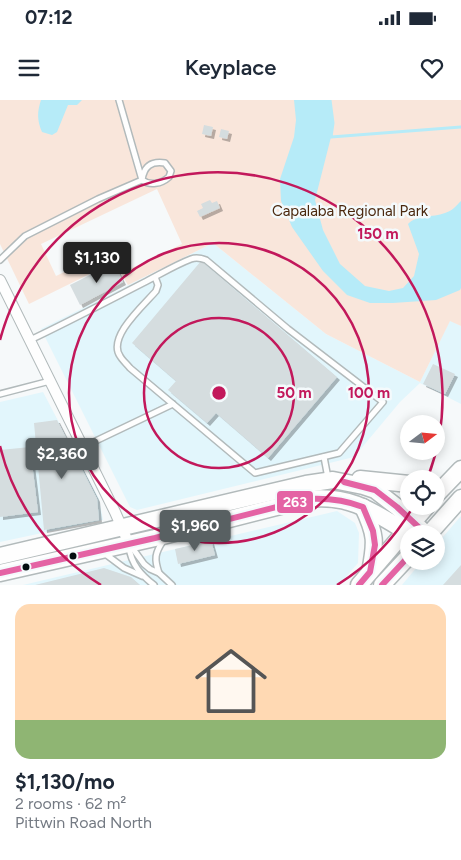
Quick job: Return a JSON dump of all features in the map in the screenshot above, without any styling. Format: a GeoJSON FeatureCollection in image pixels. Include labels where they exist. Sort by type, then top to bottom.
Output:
{"type":"FeatureCollection","features":[{"type":"Feature","properties":{"kind":"main road"},"geometry":{"type":"LineString","coordinates":[[445,480],[461,468]]}},
{"type":"Feature","properties":{"kind":"main road"},"geometry":{"type":"LineString","coordinates":[[331,480],[375,490],[406,525]]}},
{"type":"Feature","properties":{"kind":"main road"},"geometry":{"type":"LineString","coordinates":[[0,556],[331,480],[370,480],[400,483]]}},
{"type":"Feature","properties":{"kind":"main road"},"geometry":{"type":"LineString","coordinates":[[0,573],[101,551],[308,499],[324,497],[350,501],[401,525]]}},
{"type":"Feature","properties":{"kind":"main road"},"geometry":{"type":"LineString","coordinates":[[436,525],[461,498]]}},
{"type":"Feature","properties":{"kind":"main road"},"geometry":{"type":"LineString","coordinates":[[363,507],[375,538],[370,572]]}},
{"type":"Feature","properties":{"kind":"main road"},"geometry":{"type":"LineString","coordinates":[[359,585],[400,540]]}},
{"type":"Feature","properties":{"kind":"main road"},"geometry":{"type":"LineString","coordinates":[[382,585],[400,566]]}},
{"type":"Feature","properties":{"kind":"street"},"geometry":{"type":"LineString","coordinates":[[0,280],[129,544]]}},
{"type":"Feature","properties":{"kind":"lane"},"geometry":{"type":"LineString","coordinates":[[119,100],[142,180],[148,184],[162,182],[169,177],[170,171],[165,163],[154,164],[143,171],[142,180]]}},
{"type":"Feature","properties":{"kind":"lane"},"geometry":{"type":"LineString","coordinates":[[0,260],[25,236],[98,199],[142,180]]}},
{"type":"Feature","properties":{"kind":"lane"},"geometry":{"type":"LineString","coordinates":[[30,340],[190,259],[200,258],[206,260],[288,329],[383,402],[339,454],[255,474],[130,368],[119,356],[117,341],[122,331],[156,291],[158,285],[155,277]]}},
{"type":"Feature","properties":{"kind":"lane"},"geometry":{"type":"LineString","coordinates":[[0,394],[50,381]]}},
{"type":"Feature","properties":{"kind":"lane"},"geometry":{"type":"LineString","coordinates":[[83,447],[173,404]]}},
{"type":"Feature","properties":{"kind":"lane"},"geometry":{"type":"LineString","coordinates":[[324,457],[331,480]]}},
{"type":"Feature","properties":{"kind":"lane"},"geometry":{"type":"LineString","coordinates":[[159,573],[155,562],[155,554],[166,535]]}},
{"type":"Feature","properties":{"kind":"lane"},"geometry":{"type":"LineString","coordinates":[[129,544],[144,564],[159,573],[172,585]]}},
{"type":"Feature","properties":{"kind":"lane"},"geometry":{"type":"LineString","coordinates":[[129,544],[132,559],[142,576]]}},
{"type":"Feature","properties":{"kind":"lane"},"geometry":{"type":"LineString","coordinates":[[101,551],[124,568],[142,576],[154,585]]}},
{"type":"Feature","properties":{"kind":"shaded area"},"geometry":{"type":"Polygon","coordinates":[[[213,243],[326,334],[420,382],[450,320],[461,326],[461,404],[420,383],[400,402],[354,457],[137,510],[130,507],[41,329],[213,243]]]}},
{"type":"Feature","properties":{"kind":"shaded area"},"geometry":{"type":"Polygon","coordinates":[[[43,392],[99,499],[103,520],[0,542],[0,402],[43,392]]]}},
{"type":"Feature","properties":{"kind":"shaded area"},"geometry":{"type":"Polygon","coordinates":[[[337,511],[355,523],[359,533],[358,563],[339,585],[23,585],[337,511]]]}},
{"type":"Feature","properties":{"kind":"shaded area"},"geometry":{"type":"Polygon","coordinates":[[[461,516],[461,585],[402,585],[414,570],[445,570],[445,535],[461,516]]]}},
{"type":"Feature","properties":{"kind":"green space","name":"Capalaba Regional Park"},"geometry":{"type":"Polygon","coordinates":[[[0,100],[461,100],[461,326],[450,321],[420,382],[326,334],[213,243],[128,285],[114,262],[29,304],[0,244],[0,100]],[[157,189],[41,244],[56,276],[110,250],[130,269],[182,244],[157,189]]]}},
{"type":"Feature","properties":{"kind":"water"},"geometry":{"type":"Polygon","coordinates":[[[41,100],[82,100],[77,105],[68,105],[57,132],[52,135],[42,132],[40,128],[38,116],[41,100]]]}},
{"type":"Feature","properties":{"kind":"water"},"geometry":{"type":"Polygon","coordinates":[[[294,100],[330,100],[333,123],[331,137],[315,200],[323,230],[340,264],[365,286],[389,291],[403,288],[414,276],[419,254],[408,224],[421,217],[447,212],[461,201],[460,290],[436,300],[370,303],[347,295],[323,271],[292,227],[281,201],[280,179],[294,137],[296,120],[294,100]]]}},
{"type":"Feature","properties":{"kind":"building"},"geometry":{"type":"Polygon","coordinates":[[[204,125],[213,127],[211,136],[202,134],[204,125]]]}},
{"type":"Feature","properties":{"kind":"building"},"geometry":{"type":"Polygon","coordinates":[[[221,129],[229,131],[227,139],[219,137],[221,129]]]}},
{"type":"Feature","properties":{"kind":"building"},"geometry":{"type":"Polygon","coordinates":[[[210,200],[212,203],[217,201],[220,208],[200,217],[197,211],[203,208],[201,204],[210,200]]]}},
{"type":"Feature","properties":{"kind":"building"},"geometry":{"type":"Polygon","coordinates":[[[201,261],[337,377],[268,458],[216,413],[207,423],[168,390],[176,381],[132,343],[201,261]]]}},
{"type":"Feature","properties":{"kind":"building"},"geometry":{"type":"Polygon","coordinates":[[[114,263],[123,282],[80,305],[70,285],[114,263]]]}},
{"type":"Feature","properties":{"kind":"building"},"geometry":{"type":"Polygon","coordinates":[[[433,364],[455,374],[445,394],[423,384],[433,364]]]}},
{"type":"Feature","properties":{"kind":"building"},"geometry":{"type":"Polygon","coordinates":[[[57,420],[97,499],[99,520],[44,530],[34,423],[57,420]]]}},
{"type":"Feature","properties":{"kind":"building"},"geometry":{"type":"Polygon","coordinates":[[[30,447],[38,512],[0,517],[0,450],[30,447]]]}},
{"type":"Feature","properties":{"kind":"building"},"geometry":{"type":"Polygon","coordinates":[[[211,541],[215,555],[178,564],[175,549],[211,541]]]}},
{"type":"Feature","properties":{"kind":"building"},"geometry":{"type":"Polygon","coordinates":[[[461,565],[461,585],[443,585],[461,565]]]}},
{"type":"Feature","properties":{"kind":"building"},"geometry":{"type":"Polygon","coordinates":[[[104,568],[131,577],[140,585],[35,585],[104,568]]]}},
{"type":"Feature","properties":{"kind":"waterway"},"geometry":{"type":"LineString","coordinates":[[330,100],[333,123],[331,137],[461,127]]}},
{"type":"Feature","properties":{"kind":"transit line","name":"263"},"geometry":{"type":"LineString","coordinates":[[344,482],[375,490],[416,525]]}},
{"type":"Feature","properties":{"kind":"transit line","name":"263"},"geometry":{"type":"LineString","coordinates":[[0,573],[155,538],[308,499],[322,499],[343,501],[363,507],[373,531],[375,545],[370,572],[359,585]]}},
{"type":"Feature","properties":{"kind":"transit line","name":"263"},"geometry":{"type":"LineString","coordinates":[[382,585],[400,566]]}}]}
